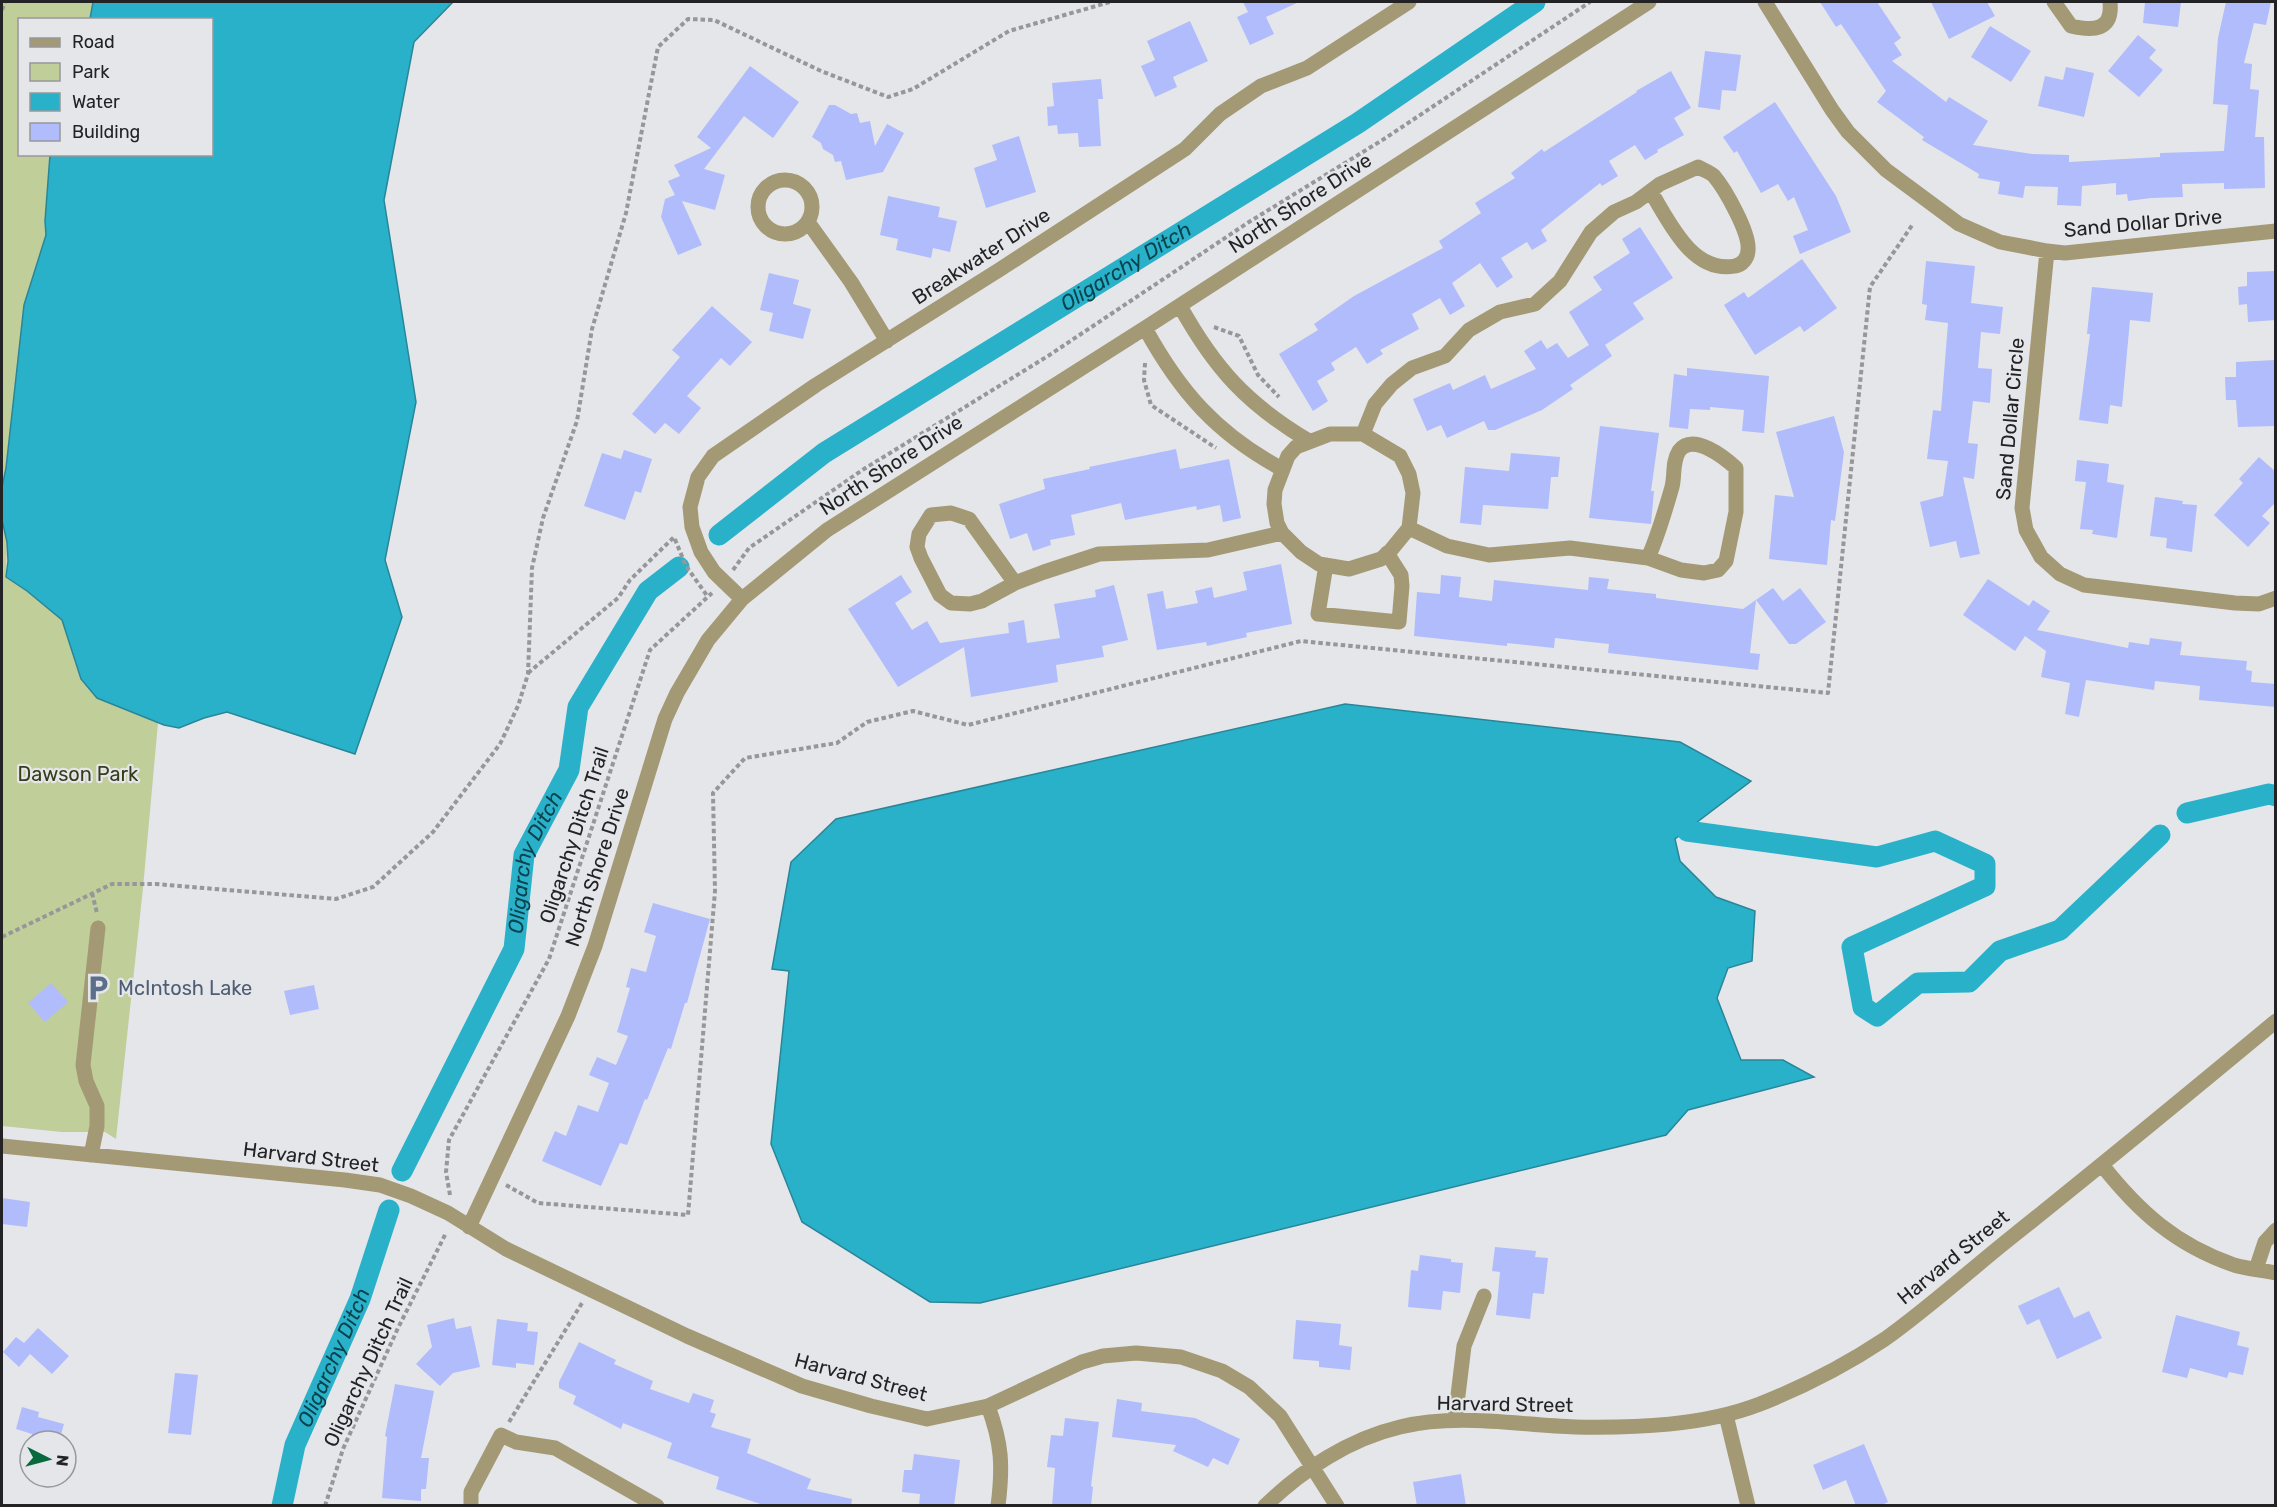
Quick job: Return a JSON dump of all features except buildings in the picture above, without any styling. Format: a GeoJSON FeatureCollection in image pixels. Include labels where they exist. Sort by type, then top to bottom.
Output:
{"type":"FeatureCollection","features":[{"type":"Feature","properties":{"kind":"street","name":"Breakwater Drive"},"geometry":{"type":"LineString","coordinates":[[742,599],[714,572],[701,552],[692,527],[690,507],[698,477],[713,456],[739,436],[1185,149],[1220,114],[1261,86],[1307,68],[1409,2]]}},
{"type":"Feature","properties":{"kind":"street","name":"North Shore Drive"},"geometry":{"type":"LineString","coordinates":[[469,1227],[568,1016],[595,946],[669,710],[708,640],[742,599],[827,530],[1180,306],[1649,2]]}},
{"type":"Feature","properties":{"kind":"street","name":"Sand Dollar Drive"},"geometry":{"type":"LineString","coordinates":[[1765,2],[1832,111],[1848,132],[1886,170],[1959,224],[2000,242],[2065,253],[2276,231]]}},
{"type":"Feature","properties":{"kind":"street"},"geometry":{"type":"LineString","coordinates":[[2054,2],[2071,26],[2089,30],[2104,24],[2111,13],[2110,2]]}},
{"type":"Feature","properties":{"kind":"street"},"geometry":{"type":"LineString","coordinates":[[1362,434],[1375,404],[1392,384],[1412,368],[1445,356],[1469,330],[1500,312],[1535,304],[1560,281],[1591,232],[1614,212],[1636,202],[1659,184],[1698,167],[1713,174],[1747,234],[1749,251],[1745,261],[1737,266],[1723,267],[1710,264],[1696,256],[1681,240],[1651,192]]}},
{"type":"Feature","properties":{"kind":"street"},"geometry":{"type":"LineString","coordinates":[[808,222],[851,282],[887,341]]}},
{"type":"Feature","properties":{"kind":"street","name":"Sand Dollar Circle"},"geometry":{"type":"LineString","coordinates":[[2047,251],[2022,508],[2026,530],[2041,556],[2060,574],[2084,585],[2235,603],[2259,604],[2276,598]]}},
{"type":"Feature","properties":{"kind":"street"},"geometry":{"type":"LineString","coordinates":[[1180,306],[1200,342],[1235,386],[1267,414],[1309,441]]}},
{"type":"Feature","properties":{"kind":"street"},"geometry":{"type":"LineString","coordinates":[[1145,328],[1166,366],[1201,410],[1233,438],[1282,469]]}},
{"type":"Feature","properties":{"kind":"street"},"geometry":{"type":"LineString","coordinates":[[1330,434],[1362,434],[1400,456],[1413,493],[1408,528],[1380,559],[1349,569],[1319,564],[1301,552],[1282,533],[1277,523],[1274,504],[1275,490],[1288,456],[1296,447],[1330,434]]}},
{"type":"Feature","properties":{"kind":"street"},"geometry":{"type":"LineString","coordinates":[[1408,528],[1447,546],[1489,555],[1570,548],[1648,558],[1681,570],[1704,573],[1718,570],[1726,561],[1736,512],[1736,468],[1722,454],[1696,445],[1683,448],[1679,452],[1673,484],[1648,558]]}},
{"type":"Feature","properties":{"kind":"street"},"geometry":{"type":"LineString","coordinates":[[1015,583],[969,519],[951,513],[931,515],[919,534],[917,546],[921,558],[940,595],[951,603],[970,604],[982,601],[1015,583],[1099,554],[1208,550],[1282,533]]}},
{"type":"Feature","properties":{"kind":"street"},"geometry":{"type":"LineString","coordinates":[[1326,565],[1318,614],[1399,622],[1401,575],[1387,553]]}},
{"type":"Feature","properties":{"kind":"street"},"geometry":{"type":"LineString","coordinates":[[91,1155],[97,1126],[97,1106],[86,1081],[83,1065],[98,928]]}},
{"type":"Feature","properties":{"kind":"street","name":"Harvard Street"},"geometry":{"type":"LineString","coordinates":[[2,1146],[380,1185],[448,1213],[506,1249],[687,1336],[802,1386],[927,1419],[988,1406],[1082,1362],[1103,1356],[1136,1353],[1180,1357],[1222,1371],[1249,1387],[1280,1416],[1314,1467],[1354,1443],[1400,1427],[1455,1420],[1574,1427],[1650,1425],[1725,1415],[1760,1404],[1824,1375],[1885,1338],[2102,1165],[2276,1021]]}},
{"type":"Feature","properties":{"kind":"street"},"geometry":{"type":"LineString","coordinates":[[2102,1165],[2127,1197],[2157,1224],[2191,1247],[2235,1265],[2276,1273]]}},
{"type":"Feature","properties":{"kind":"street"},"geometry":{"type":"LineString","coordinates":[[2256,1269],[2265,1242],[2276,1230]]}},
{"type":"Feature","properties":{"kind":"street"},"geometry":{"type":"LineString","coordinates":[[1455,1420],[1464,1346],[1484,1296]]}},
{"type":"Feature","properties":{"kind":"street"},"geometry":{"type":"LineString","coordinates":[[988,1406],[998,1432],[1002,1469],[998,1506]]}},
{"type":"Feature","properties":{"kind":"street"},"geometry":{"type":"LineString","coordinates":[[1725,1415],[1748,1506]]}},
{"type":"Feature","properties":{"kind":"street"},"geometry":{"type":"LineString","coordinates":[[471,1506],[471,1492],[501,1435],[516,1442],[555,1448],[657,1506]]}},
{"type":"Feature","properties":{"kind":"street"},"geometry":{"type":"LineString","coordinates":[[1265,1506],[1279,1492],[1314,1467],[1337,1506]]}},
{"type":"Feature","properties":{"kind":"path"},"geometry":{"type":"LineString","coordinates":[[2,10],[5,2]]}},
{"type":"Feature","properties":{"kind":"path"},"geometry":{"type":"LineString","coordinates":[[2,937],[112,884],[156,884],[336,899],[373,887],[433,832],[500,744],[518,706],[528,674],[532,568],[543,518],[577,421],[592,329],[626,213],[658,47],[688,19],[714,20],[820,71],[888,98],[913,89],[1009,31],[1110,2]]}},
{"type":"Feature","properties":{"kind":"path","name":"Oligarchy Ditch Trail"},"geometry":{"type":"LineString","coordinates":[[450,1195],[446,1172],[449,1140],[549,959],[650,650],[724,581],[749,548],[864,469],[1048,356],[1249,222],[1384,139],[1590,2]]}},
{"type":"Feature","properties":{"kind":"path"},"geometry":{"type":"LineString","coordinates":[[492,1177],[538,1203],[688,1215],[715,891],[713,793],[745,758],[837,743],[867,722],[913,711],[968,725],[1301,641],[1828,693],[1870,287],[1912,224]]}},
{"type":"Feature","properties":{"kind":"path"},"geometry":{"type":"LineString","coordinates":[[1209,326],[1239,336],[1258,375],[1291,411],[1289,429]]}},
{"type":"Feature","properties":{"kind":"path"},"geometry":{"type":"LineString","coordinates":[[1145,354],[1144,380],[1151,405],[1218,450]]}},
{"type":"Feature","properties":{"kind":"path"},"geometry":{"type":"LineString","coordinates":[[528,674],[618,598],[630,580],[674,537],[686,566],[708,597]]}},
{"type":"Feature","properties":{"kind":"path","name":"Oligarchy Ditch Trail"},"geometry":{"type":"LineString","coordinates":[[325,1506],[347,1439],[398,1328],[446,1233]]}},
{"type":"Feature","properties":{"kind":"path"},"geometry":{"type":"LineString","coordinates":[[501,1435],[590,1289]]}},
{"type":"Feature","properties":{"kind":"green space"},"geometry":{"type":"Polygon","coordinates":[[[2,2],[93,2],[90,18],[18,18],[18,156],[50,156],[46,235],[24,305],[2,487],[2,2]]]}},
{"type":"Feature","properties":{"kind":"green space","name":"Dawson Park"},"geometry":{"type":"Polygon","coordinates":[[[2,520],[7,542],[6,577],[62,620],[97,698],[158,723],[116,1139],[105,1132],[62,1132],[2,1126],[2,520]]]}},
{"type":"Feature","properties":{"kind":"water"},"geometry":{"type":"Polygon","coordinates":[[[93,2],[453,2],[414,42],[384,200],[416,402],[385,560],[402,617],[355,754],[227,712],[179,728],[164,725],[97,698],[81,679],[62,620],[6,577],[8,561],[2,520],[2,487],[24,305],[46,235],[50,156],[213,156],[213,18],[90,18],[93,2]]]}},
{"type":"Feature","properties":{"kind":"water"},"geometry":{"type":"Polygon","coordinates":[[[1345,704],[1680,742],[1751,781],[1675,839],[1680,861],[1716,897],[1755,911],[1752,961],[1728,968],[1717,998],[1741,1060],[1783,1060],[1814,1077],[1688,1110],[1666,1135],[980,1303],[930,1302],[802,1222],[771,1144],[789,971],[772,969],[791,862],[836,819],[1345,704]]]}},
{"type":"Feature","properties":{"kind":"waterway","name":"Oligarchy Ditch"},"geometry":{"type":"LineString","coordinates":[[719,535],[824,453],[1358,123],[1535,2]]}},
{"type":"Feature","properties":{"kind":"waterway","name":"Oligarchy Ditch"},"geometry":{"type":"LineString","coordinates":[[402,1171],[514,949],[524,855],[569,770],[578,707],[648,591],[679,567]]}},
{"type":"Feature","properties":{"kind":"waterway"},"geometry":{"type":"LineString","coordinates":[[2187,813],[2269,794],[2276,796]]}},
{"type":"Feature","properties":{"kind":"waterway"},"geometry":{"type":"LineString","coordinates":[[1687,831],[1877,857],[1935,841],[1985,864],[1985,886],[1852,947],[1863,1007],[1877,1016],[1918,983],[1969,982],[2000,951],[2060,930],[2160,835]]}},
{"type":"Feature","properties":{"kind":"waterway","name":"Oligarchy Ditch"},"geometry":{"type":"LineString","coordinates":[[282,1506],[295,1445],[360,1299],[389,1210]]}},
{"type":"Feature","properties":{"kind":"place","name":"McIntosh Lake"},"geometry":{"type":"Point","coordinates":[98,988]}}]}
